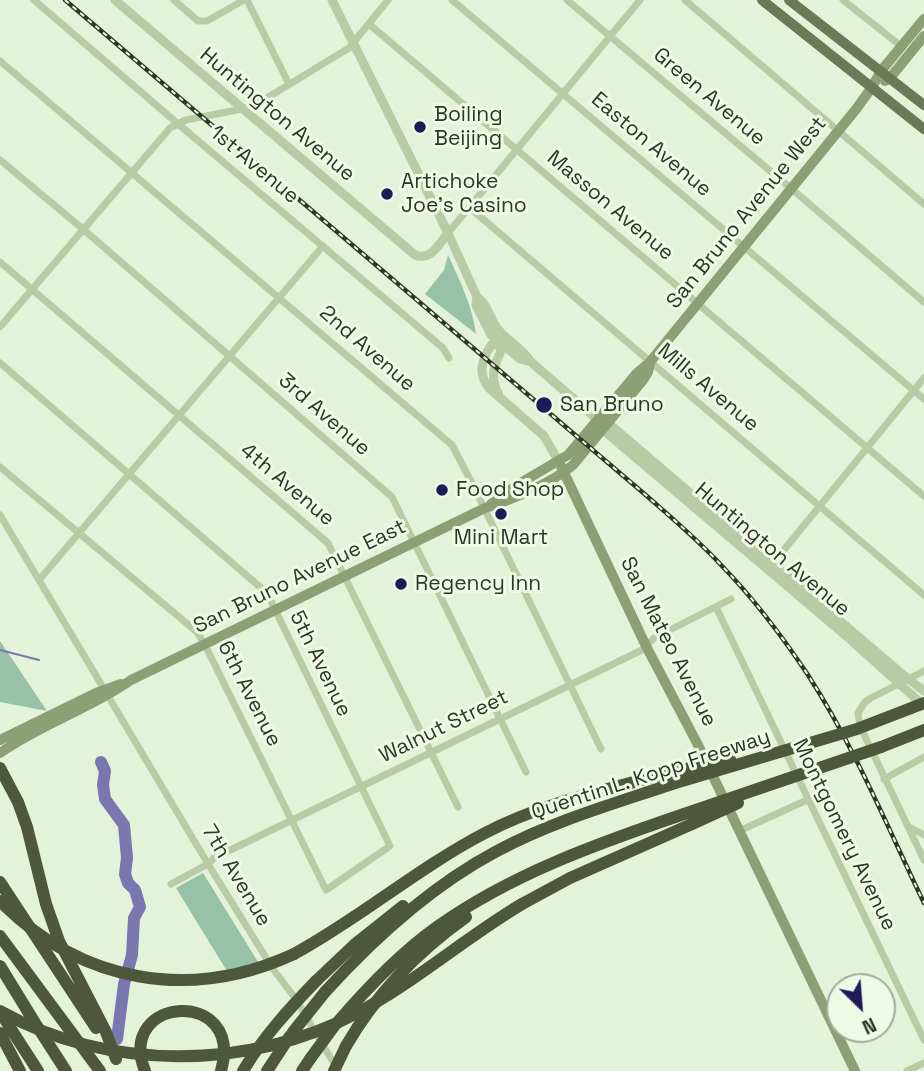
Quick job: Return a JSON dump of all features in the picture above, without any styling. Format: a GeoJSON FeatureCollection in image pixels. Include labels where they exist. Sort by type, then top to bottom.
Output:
{"type":"FeatureCollection","features":[{"type":"Feature","properties":{"kind":"highway"},"geometry":{"type":"LineString","coordinates":[[0,901],[29,928],[65,952],[105,968],[145,978],[210,979],[254,969],[294,954],[439,859],[488,832],[540,809],[568,800],[670,779],[829,737],[924,704]]}},
{"type":"Feature","properties":{"kind":"highway"},"geometry":{"type":"LineString","coordinates":[[302,1071],[336,1023],[381,974],[436,927],[491,893],[596,845],[688,819],[924,732]]}},
{"type":"Feature","properties":{"kind":"highway"},"geometry":{"type":"LineString","coordinates":[[0,768],[27,827],[59,941],[117,1059]]}},
{"type":"Feature","properties":{"kind":"highway","name":"Quentin L. Kopp Freeway"},"geometry":{"type":"LineString","coordinates":[[267,1071],[293,1032],[325,992],[401,917],[445,883],[497,851],[545,828],[670,779]]}},
{"type":"Feature","properties":{"kind":"highway"},"geometry":{"type":"LineString","coordinates":[[0,1011],[52,1038],[114,1054],[156,1058],[211,1057],[246,1052],[300,1038],[358,1012],[522,904],[688,819]]}},
{"type":"Feature","properties":{"kind":"highway"},"geometry":{"type":"LineString","coordinates":[[243,1071],[277,1023],[354,945],[407,902],[497,851]]}},
{"type":"Feature","properties":{"kind":"highway"},"geometry":{"type":"LineString","coordinates":[[336,1071],[346,1046],[380,995],[424,950],[477,908],[552,864]]}},
{"type":"Feature","properties":{"kind":"highway"},"geometry":{"type":"LineString","coordinates":[[0,882],[124,1071]]}},
{"type":"Feature","properties":{"kind":"highway"},"geometry":{"type":"LineString","coordinates":[[0,936],[100,1071]]}},
{"type":"Feature","properties":{"kind":"highway"},"geometry":{"type":"LineString","coordinates":[[0,966],[66,1071]]}},
{"type":"Feature","properties":{"kind":"highway"},"geometry":{"type":"LineString","coordinates":[[145,1071],[141,1056],[146,1031],[164,1014],[180,1010],[198,1013],[217,1028],[225,1049],[221,1071]]}},
{"type":"Feature","properties":{"kind":"highway"},"geometry":{"type":"LineString","coordinates":[[0,1011],[38,1071]]}},
{"type":"Feature","properties":{"kind":"highway"},"geometry":{"type":"LineString","coordinates":[[0,1033],[20,1071]]}},
{"type":"Feature","properties":{"kind":"main road"},"geometry":{"type":"LineString","coordinates":[[762,0],[924,129]]}},
{"type":"Feature","properties":{"kind":"main road"},"geometry":{"type":"LineString","coordinates":[[789,0],[924,104]]}},
{"type":"Feature","properties":{"kind":"main road","name":"San Bruno Avenue West"},"geometry":{"type":"LineString","coordinates":[[885,75],[901,46],[924,19]]}},
{"type":"Feature","properties":{"kind":"main road","name":"San Bruno Avenue West"},"geometry":{"type":"LineString","coordinates":[[564,473],[603,424],[637,373],[650,362],[745,247],[872,88],[924,36]]}},
{"type":"Feature","properties":{"kind":"main road","name":"San Bruno Avenue West"},"geometry":{"type":"LineString","coordinates":[[559,462],[603,424]]}},
{"type":"Feature","properties":{"kind":"main road","name":"San Bruno Avenue East"},"geometry":{"type":"LineString","coordinates":[[0,753],[131,680],[485,508],[517,485],[559,462]]}},
{"type":"Feature","properties":{"kind":"main road","name":"San Mateo Avenue"},"geometry":{"type":"LineString","coordinates":[[559,462],[646,646],[697,743],[855,1071]]}},
{"type":"Feature","properties":{"kind":"main road","name":"San Bruno Avenue East"},"geometry":{"type":"LineString","coordinates":[[485,508],[506,502],[564,473]]}},
{"type":"Feature","properties":{"kind":"main road","name":"San Bruno Avenue East"},"geometry":{"type":"LineString","coordinates":[[0,740],[106,693]]}},
{"type":"Feature","properties":{"kind":"street","name":"1st Avenue"},"geometry":{"type":"LineString","coordinates":[[34,0],[443,348],[449,358]]}},
{"type":"Feature","properties":{"kind":"street","name":"Huntington Avenue"},"geometry":{"type":"LineString","coordinates":[[115,0],[415,255],[422,258],[430,255],[448,233]]}},
{"type":"Feature","properties":{"kind":"street"},"geometry":{"type":"LineString","coordinates":[[174,0],[198,21],[207,21],[245,0],[289,84]]}},
{"type":"Feature","properties":{"kind":"street"},"geometry":{"type":"LineString","coordinates":[[332,0],[448,233],[477,297],[476,305],[489,332],[500,341]]}},
{"type":"Feature","properties":{"kind":"street"},"geometry":{"type":"LineString","coordinates":[[0,327],[170,128],[177,123],[252,107],[349,48],[388,0]]}},
{"type":"Feature","properties":{"kind":"street","name":"Easton Avenue"},"geometry":{"type":"LineString","coordinates":[[452,0],[924,399]]}},
{"type":"Feature","properties":{"kind":"street","name":"Green Avenue"},"geometry":{"type":"LineString","coordinates":[[567,0],[924,302]]}},
{"type":"Feature","properties":{"kind":"street"},"geometry":{"type":"LineString","coordinates":[[448,233],[640,0]]}},
{"type":"Feature","properties":{"kind":"street"},"geometry":{"type":"LineString","coordinates":[[685,0],[924,204]]}},
{"type":"Feature","properties":{"kind":"street"},"geometry":{"type":"LineString","coordinates":[[843,0],[901,46]]}},
{"type":"Feature","properties":{"kind":"street","name":"Masson Avenue"},"geometry":{"type":"LineString","coordinates":[[369,24],[924,496]]}},
{"type":"Feature","properties":{"kind":"street","name":"2nd Avenue"},"geometry":{"type":"LineString","coordinates":[[0,61],[452,445],[601,749]]}},
{"type":"Feature","properties":{"kind":"street","name":"3rd Avenue"},"geometry":{"type":"LineString","coordinates":[[0,160],[392,497],[526,772]]}},
{"type":"Feature","properties":{"kind":"street","name":"Mills Avenue"},"geometry":{"type":"LineString","coordinates":[[470,208],[924,594]]}},
{"type":"Feature","properties":{"kind":"street"},"geometry":{"type":"LineString","coordinates":[[39,580],[323,246]]}},
{"type":"Feature","properties":{"kind":"street","name":"4th Avenue"},"geometry":{"type":"LineString","coordinates":[[0,262],[328,543],[458,807]]}},
{"type":"Feature","properties":{"kind":"street","name":"Huntington Avenue"},"geometry":{"type":"LineString","coordinates":[[500,341],[520,359],[531,362],[770,567],[924,691]]}},
{"type":"Feature","properties":{"kind":"street","name":"San Mateo Avenue"},"geometry":{"type":"LineString","coordinates":[[500,341],[492,344],[484,358],[481,373],[486,385],[544,436],[559,462]]}},
{"type":"Feature","properties":{"kind":"street","name":"5th Avenue"},"geometry":{"type":"LineString","coordinates":[[0,363],[267,593],[390,846],[326,890]]}},
{"type":"Feature","properties":{"kind":"street"},"geometry":{"type":"LineString","coordinates":[[770,567],[924,378]]}},
{"type":"Feature","properties":{"kind":"street","name":"6th Avenue"},"geometry":{"type":"LineString","coordinates":[[0,467],[197,632],[326,890]]}},
{"type":"Feature","properties":{"kind":"street","name":"7th Avenue"},"geometry":{"type":"LineString","coordinates":[[0,515],[208,864],[273,969],[295,998],[336,1071]]}},
{"type":"Feature","properties":{"kind":"street","name":"Huntington Avenue"},"geometry":{"type":"LineString","coordinates":[[770,567],[898,684],[924,704]]}},
{"type":"Feature","properties":{"kind":"street","name":"Walnut Street"},"geometry":{"type":"LineString","coordinates":[[171,884],[214,858],[642,650],[654,638],[731,599]]}},
{"type":"Feature","properties":{"kind":"street","name":"Montgomery Avenue"},"geometry":{"type":"LineString","coordinates":[[716,607],[924,1040]]}},
{"type":"Feature","properties":{"kind":"street"},"geometry":{"type":"LineString","coordinates":[[924,671],[865,702],[858,713],[860,726],[924,860]]}},
{"type":"Feature","properties":{"kind":"street"},"geometry":{"type":"LineString","coordinates":[[884,779],[924,757]]}},
{"type":"Feature","properties":{"kind":"street"},"geometry":{"type":"LineString","coordinates":[[739,831],[807,800]]}},
{"type":"Feature","properties":{"kind":"street"},"geometry":{"type":"LineString","coordinates":[[908,827],[924,835]]}},
{"type":"Feature","properties":{"kind":"street"},"geometry":{"type":"LineString","coordinates":[[907,1071],[924,1063]]}},
{"type":"Feature","properties":{"kind":"green space"},"geometry":{"type":"Polygon","coordinates":[[[448,255],[469,303],[476,334],[425,294],[444,270],[448,255]]]}},
{"type":"Feature","properties":{"kind":"green space"},"geometry":{"type":"Polygon","coordinates":[[[0,641],[47,711],[0,702],[0,641]]]}},
{"type":"Feature","properties":{"kind":"green space"},"geometry":{"type":"Polygon","coordinates":[[[203,873],[263,970],[230,976],[176,888],[203,873]]]}},
{"type":"Feature","properties":{"kind":"waterway"},"geometry":{"type":"LineString","coordinates":[[0,650],[39,660]]}},
{"type":"Feature","properties":{"kind":"waterway"},"geometry":{"type":"LineString","coordinates":[[101,762],[105,771],[105,799],[124,825],[127,858],[125,874],[128,883],[135,890],[140,907],[134,918],[132,955],[124,984],[117,1039]]}},
{"type":"Feature","properties":{"kind":"railway"},"geometry":{"type":"LineString","coordinates":[[65,0],[648,497],[713,557],[767,618],[825,702],[924,903]]}},
{"type":"Feature","properties":{"kind":"place","name":"Boiling Beijing"},"geometry":{"type":"Point","coordinates":[420,127]}},
{"type":"Feature","properties":{"kind":"place","name":"Artichoke Joe's Casino"},"geometry":{"type":"Point","coordinates":[387,194]}},
{"type":"Feature","properties":{"kind":"place","name":"San Bruno"},"geometry":{"type":"Point","coordinates":[544,405]}},
{"type":"Feature","properties":{"kind":"place","name":"Food Shop"},"geometry":{"type":"Point","coordinates":[442,490]}},
{"type":"Feature","properties":{"kind":"place","name":"Mini Mart"},"geometry":{"type":"Point","coordinates":[501,514]}},
{"type":"Feature","properties":{"kind":"place","name":"Regency Inn"},"geometry":{"type":"Point","coordinates":[401,584]}}]}
